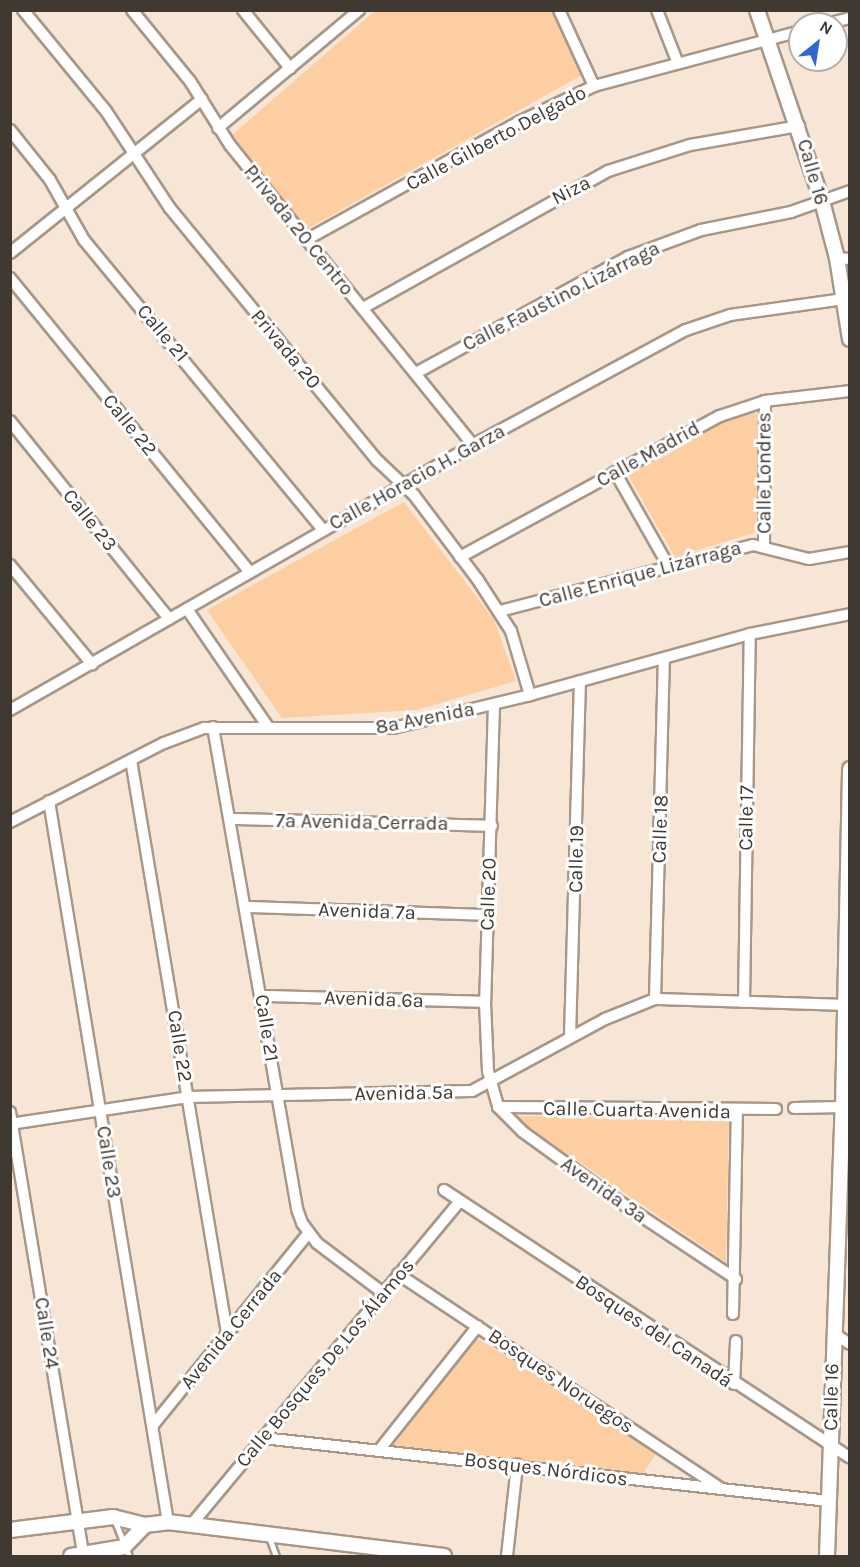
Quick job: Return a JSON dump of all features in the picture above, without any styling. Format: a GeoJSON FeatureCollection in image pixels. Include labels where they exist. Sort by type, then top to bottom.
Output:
{"type":"FeatureCollection","features":[{"type":"Feature","properties":{"kind":"street","name":"Privada 20"},"geometry":{"type":"LineString","coordinates":[[23,10],[106,111],[133,155],[176,216],[378,461],[404,485],[500,611],[516,644],[530,695]]}},
{"type":"Feature","properties":{"kind":"street","name":"Privada 20 Centro"},"geometry":{"type":"LineString","coordinates":[[132,10],[202,99],[218,128],[306,240],[474,445]]}},
{"type":"Feature","properties":{"kind":"street"},"geometry":{"type":"LineString","coordinates":[[243,10],[290,68]]}},
{"type":"Feature","properties":{"kind":"street"},"geometry":{"type":"LineString","coordinates":[[559,10],[594,86]]}},
{"type":"Feature","properties":{"kind":"street"},"geometry":{"type":"LineString","coordinates":[[657,10],[677,61]]}},
{"type":"Feature","properties":{"kind":"street","name":"Calle 16"},"geometry":{"type":"LineString","coordinates":[[758,10],[843,259],[844,298],[849,339]]}},
{"type":"Feature","properties":{"kind":"street"},"geometry":{"type":"LineString","coordinates":[[218,128],[357,11]]}},
{"type":"Feature","properties":{"kind":"street","name":"Calle Gilberto Delgado"},"geometry":{"type":"LineString","coordinates":[[306,240],[521,121],[594,86],[677,61],[788,34]]}},
{"type":"Feature","properties":{"kind":"street"},"geometry":{"type":"LineString","coordinates":[[10,253],[202,99]]}},
{"type":"Feature","properties":{"kind":"street","name":"Niza"},"geometry":{"type":"LineString","coordinates":[[363,308],[608,171],[690,145],[799,126]]}},
{"type":"Feature","properties":{"kind":"street","name":"Calle 21"},"geometry":{"type":"LineString","coordinates":[[10,130],[50,180],[84,240],[322,530]]}},
{"type":"Feature","properties":{"kind":"street","name":"Calle Faustino Lizárraga"},"geometry":{"type":"LineString","coordinates":[[416,373],[628,257],[701,230],[790,212],[849,191]]}},
{"type":"Feature","properties":{"kind":"street","name":"Calle 22"},"geometry":{"type":"LineString","coordinates":[[10,278],[249,572]]}},
{"type":"Feature","properties":{"kind":"street","name":"Calle Horacio H. Garza"},"geometry":{"type":"LineString","coordinates":[[11,709],[474,445],[707,321],[844,298]]}},
{"type":"Feature","properties":{"kind":"street","name":"Calle Madrid"},"geometry":{"type":"LineString","coordinates":[[460,557],[699,426],[765,401],[849,391]]}},
{"type":"Feature","properties":{"kind":"street","name":"Calle Londres"},"geometry":{"type":"LineString","coordinates":[[764,545],[765,401]]}},
{"type":"Feature","properties":{"kind":"street","name":"Calle 23"},"geometry":{"type":"LineString","coordinates":[[10,421],[169,619]]}},
{"type":"Feature","properties":{"kind":"street"},"geometry":{"type":"LineString","coordinates":[[615,472],[669,567]]}},
{"type":"Feature","properties":{"kind":"street","name":"Calle Enrique Lizárraga"},"geometry":{"type":"LineString","coordinates":[[500,611],[738,548],[764,545],[809,559],[849,552]]}},
{"type":"Feature","properties":{"kind":"street"},"geometry":{"type":"LineString","coordinates":[[10,565],[92,664]]}},
{"type":"Feature","properties":{"kind":"street"},"geometry":{"type":"LineString","coordinates":[[187,609],[268,727]]}},
{"type":"Feature","properties":{"kind":"street","name":"8a Avenida"},"geometry":{"type":"LineString","coordinates":[[10,822],[193,730],[213,727],[393,728],[530,695],[750,633],[849,614]]}},
{"type":"Feature","properties":{"kind":"street","name":"Calle 17"},"geometry":{"type":"LineString","coordinates":[[744,1002],[750,633]]}},
{"type":"Feature","properties":{"kind":"street","name":"Calle 18"},"geometry":{"type":"LineString","coordinates":[[655,999],[664,659]]}},
{"type":"Feature","properties":{"kind":"street","name":"Calle 19"},"geometry":{"type":"LineString","coordinates":[[570,1037],[580,681]]}},
{"type":"Feature","properties":{"kind":"street","name":"Calle 20"},"geometry":{"type":"LineString","coordinates":[[491,1084],[486,1002],[494,704]]}},
{"type":"Feature","properties":{"kind":"street","name":"Calle 21"},"geometry":{"type":"LineString","coordinates":[[213,727],[232,819],[263,996],[297,1209],[308,1234],[383,1293]]}},
{"type":"Feature","properties":{"kind":"street","name":"Calle 22"},"geometry":{"type":"LineString","coordinates":[[131,760],[227,1333]]}},
{"type":"Feature","properties":{"kind":"street","name":"Calle 16"},"geometry":{"type":"LineString","coordinates":[[827,1557],[833,1333],[845,1214],[843,1107],[847,1005],[849,769]]}},
{"type":"Feature","properties":{"kind":"street","name":"Calle 23"},"geometry":{"type":"LineString","coordinates":[[49,801],[168,1522]]}},
{"type":"Feature","properties":{"kind":"street","name":"7a Avenida Cerrada"},"geometry":{"type":"LineString","coordinates":[[232,819],[492,826]]}},
{"type":"Feature","properties":{"kind":"street","name":"Avenida 7a"},"geometry":{"type":"LineString","coordinates":[[247,907],[487,915]]}},
{"type":"Feature","properties":{"kind":"street","name":"Avenida 6a"},"geometry":{"type":"LineString","coordinates":[[263,996],[486,1002]]}},
{"type":"Feature","properties":{"kind":"street","name":"Avenida 5a"},"geometry":{"type":"LineString","coordinates":[[11,1124],[100,1108],[188,1097],[277,1093],[451,1094],[491,1084],[570,1037],[655,999],[847,1005]]}},
{"type":"Feature","properties":{"kind":"street","name":"Avenida 3a"},"geometry":{"type":"LineString","coordinates":[[491,1084],[498,1107],[523,1132],[598,1186],[736,1279]]}},
{"type":"Feature","properties":{"kind":"street","name":"Calle Cuarta Avenida"},"geometry":{"type":"LineString","coordinates":[[498,1107],[737,1112],[776,1109]]}},
{"type":"Feature","properties":{"kind":"street"},"geometry":{"type":"LineString","coordinates":[[794,1108],[843,1107]]}},
{"type":"Feature","properties":{"kind":"street","name":"Calle 24"},"geometry":{"type":"LineString","coordinates":[[10,1112],[77,1520],[77,1555]]}},
{"type":"Feature","properties":{"kind":"street"},"geometry":{"type":"LineString","coordinates":[[734,1314],[737,1112]]}},
{"type":"Feature","properties":{"kind":"street","name":"Bosques del Canadá"},"geometry":{"type":"LineString","coordinates":[[444,1190],[849,1458]]}},
{"type":"Feature","properties":{"kind":"street","name":"Calle Bosques De Los Álamos"},"geometry":{"type":"LineString","coordinates":[[191,1525],[460,1201]]}},
{"type":"Feature","properties":{"kind":"street","name":"Avenida Cerrada"},"geometry":{"type":"LineString","coordinates":[[153,1424],[308,1234]]}},
{"type":"Feature","properties":{"kind":"street","name":"Bosques Noruegos"},"geometry":{"type":"LineString","coordinates":[[398,1274],[722,1489]]}},
{"type":"Feature","properties":{"kind":"street"},"geometry":{"type":"LineString","coordinates":[[380,1449],[478,1326]]}},
{"type":"Feature","properties":{"kind":"street"},"geometry":{"type":"LineString","coordinates":[[833,1333],[849,1344]]}},
{"type":"Feature","properties":{"kind":"street"},"geometry":{"type":"LineString","coordinates":[[734,1384],[736,1341]]}},
{"type":"Feature","properties":{"kind":"street","name":"Bosques Nórdicos"},"geometry":{"type":"LineString","coordinates":[[263,1438],[380,1449],[829,1501]]}},
{"type":"Feature","properties":{"kind":"street"},"geometry":{"type":"LineString","coordinates":[[507,1557],[517,1465]]}},
{"type":"Feature","properties":{"kind":"street"},"geometry":{"type":"LineString","coordinates":[[10,1530],[113,1517],[145,1525],[168,1522],[269,1537],[444,1557]]}},
{"type":"Feature","properties":{"kind":"street"},"geometry":{"type":"LineString","coordinates":[[77,1555],[127,1552],[145,1525]]}},
{"type":"Feature","properties":{"kind":"lane"},"geometry":{"type":"LineString","coordinates":[[113,1517],[127,1552]]}},
{"type":"Feature","properties":{"kind":"lane"},"geometry":{"type":"LineString","coordinates":[[269,1537],[276,1557]]}},
{"type":"Feature","properties":{"kind":"shaded area"},"geometry":{"type":"Polygon","coordinates":[[[376,10],[553,11],[582,75],[307,229],[232,135],[376,10]]]}},
{"type":"Feature","properties":{"kind":"shaded area"},"geometry":{"type":"Polygon","coordinates":[[[751,410],[760,417],[757,532],[675,557],[628,475],[717,424],[751,410]]]}},
{"type":"Feature","properties":{"kind":"shaded area"},"geometry":{"type":"Polygon","coordinates":[[[404,502],[494,620],[516,681],[416,710],[282,718],[207,610],[404,502]]]}},
{"type":"Feature","properties":{"kind":"shaded area"},"geometry":{"type":"Polygon","coordinates":[[[512,1116],[729,1118],[726,1262],[512,1116]]]}},
{"type":"Feature","properties":{"kind":"shaded area"},"geometry":{"type":"Polygon","coordinates":[[[475,1337],[658,1451],[642,1475],[394,1445],[475,1337]]]}}]}
